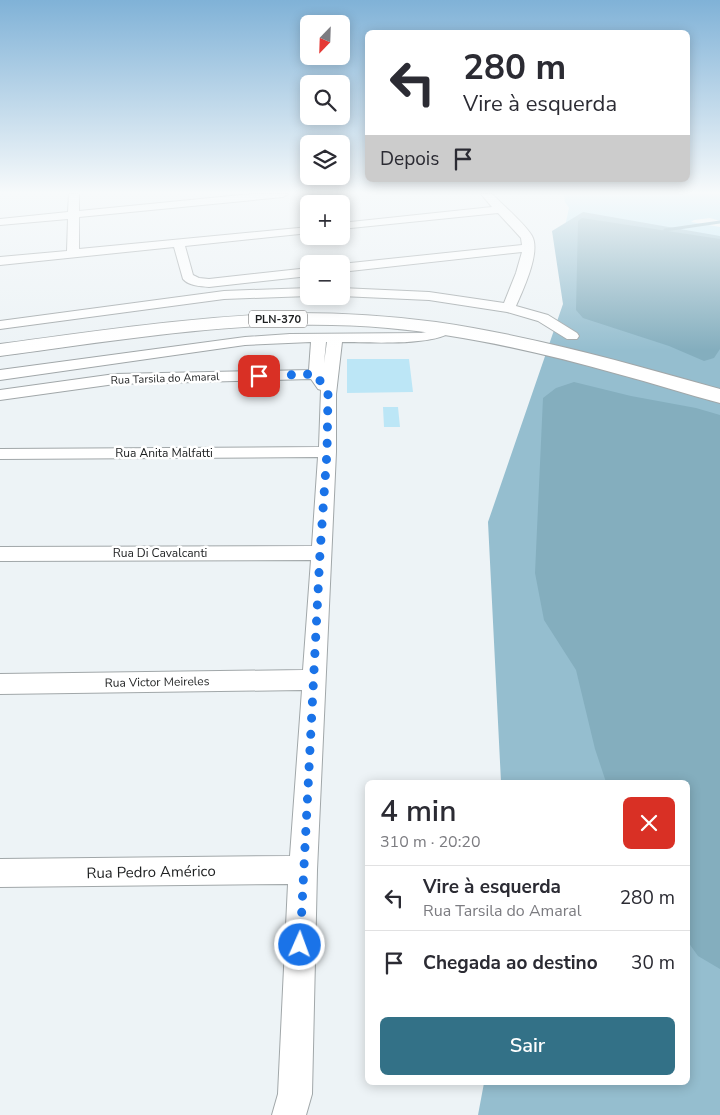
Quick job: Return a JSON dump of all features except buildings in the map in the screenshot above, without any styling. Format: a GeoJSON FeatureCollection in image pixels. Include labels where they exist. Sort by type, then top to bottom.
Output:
{"type":"FeatureCollection","features":[{"type":"Feature","properties":{"kind":"main road","name":"PLN-370"},"geometry":{"type":"LineString","coordinates":[[0,334],[204,309],[329,304],[369,305],[452,314],[527,326],[572,336],[720,377]]}},
{"type":"Feature","properties":{"kind":"main road","name":"PLN-370"},"geometry":{"type":"LineString","coordinates":[[0,350],[221,323],[262,320],[337,319],[447,329],[517,342],[720,396]]}},
{"type":"Feature","properties":{"kind":"street"},"geometry":{"type":"LineString","coordinates":[[74,246],[74,254]]}},
{"type":"Feature","properties":{"kind":"street"},"geometry":{"type":"LineString","coordinates":[[0,261],[158,246]]}},
{"type":"Feature","properties":{"kind":"street"},"geometry":{"type":"LineString","coordinates":[[180,246],[187,275],[189,279],[197,282],[209,283],[300,273]]}},
{"type":"Feature","properties":{"kind":"street"},"geometry":{"type":"LineString","coordinates":[[350,267],[529,248],[508,308]]}},
{"type":"Feature","properties":{"kind":"street"},"geometry":{"type":"LineString","coordinates":[[0,325],[224,295],[300,292]]}},
{"type":"Feature","properties":{"kind":"street"},"geometry":{"type":"LineString","coordinates":[[350,292],[429,296],[508,308],[543,318],[572,336]]}},
{"type":"Feature","properties":{"kind":"street"},"geometry":{"type":"LineString","coordinates":[[0,375],[254,341],[433,336],[447,329]]}},
{"type":"Feature","properties":{"kind":"street"},"geometry":{"type":"LineString","coordinates":[[289,1115],[295,1094],[303,870],[327,452],[325,381],[318,338]]}},
{"type":"Feature","properties":{"kind":"street"},"geometry":{"type":"LineString","coordinates":[[325,381],[335,338]]}},
{"type":"Feature","properties":{"kind":"street","name":"Rua Tarsila do Amaral"},"geometry":{"type":"LineString","coordinates":[[0,395],[122,379],[325,381]]}},
{"type":"Feature","properties":{"kind":"street","name":"Rua Anita Malfatti"},"geometry":{"type":"LineString","coordinates":[[0,454],[327,452]]}},
{"type":"Feature","properties":{"kind":"street","name":"Rua Di Cavalcanti"},"geometry":{"type":"LineString","coordinates":[[0,554],[320,553]]}},
{"type":"Feature","properties":{"kind":"street","name":"Rua Victor Meireles"},"geometry":{"type":"LineString","coordinates":[[0,684],[314,680]]}},
{"type":"Feature","properties":{"kind":"street","name":"Rua Pedro Américo"},"geometry":{"type":"LineString","coordinates":[[0,873],[303,870]]}},
{"type":"Feature","properties":{"kind":"shaded area"},"geometry":{"type":"Polygon","coordinates":[[[554,246],[720,246],[720,1115],[478,1115],[484,1085],[690,1085],[690,780],[501,780],[488,522],[563,304],[554,246]]]}},
{"type":"Feature","properties":{"kind":"shaded area"},"geometry":{"type":"Polygon","coordinates":[[[577,246],[720,246],[720,349],[714,358],[704,361],[669,346],[583,318],[576,310],[577,246]]]}},
{"type":"Feature","properties":{"kind":"shaded area"},"geometry":{"type":"Polygon","coordinates":[[[590,246],[720,246],[720,351],[590,246]]]}},
{"type":"Feature","properties":{"kind":"shaded area"},"geometry":{"type":"Polygon","coordinates":[[[347,359],[409,359],[413,392],[347,393],[347,359]]]}},
{"type":"Feature","properties":{"kind":"shaded area"},"geometry":{"type":"Polygon","coordinates":[[[574,382],[631,396],[696,408],[720,415],[720,969],[698,956],[690,945],[690,780],[605,780],[595,749],[576,670],[544,620],[535,573],[543,398],[556,388],[574,382]]]}},
{"type":"Feature","properties":{"kind":"shaded area"},"geometry":{"type":"Polygon","coordinates":[[[383,407],[398,407],[400,427],[384,427],[383,407]]]}},
{"type":"Feature","properties":{"kind":"route"},"geometry":{"type":"LineString","coordinates":[[259,376],[316,374],[328,394],[327,452],[300,945]]}}]}
